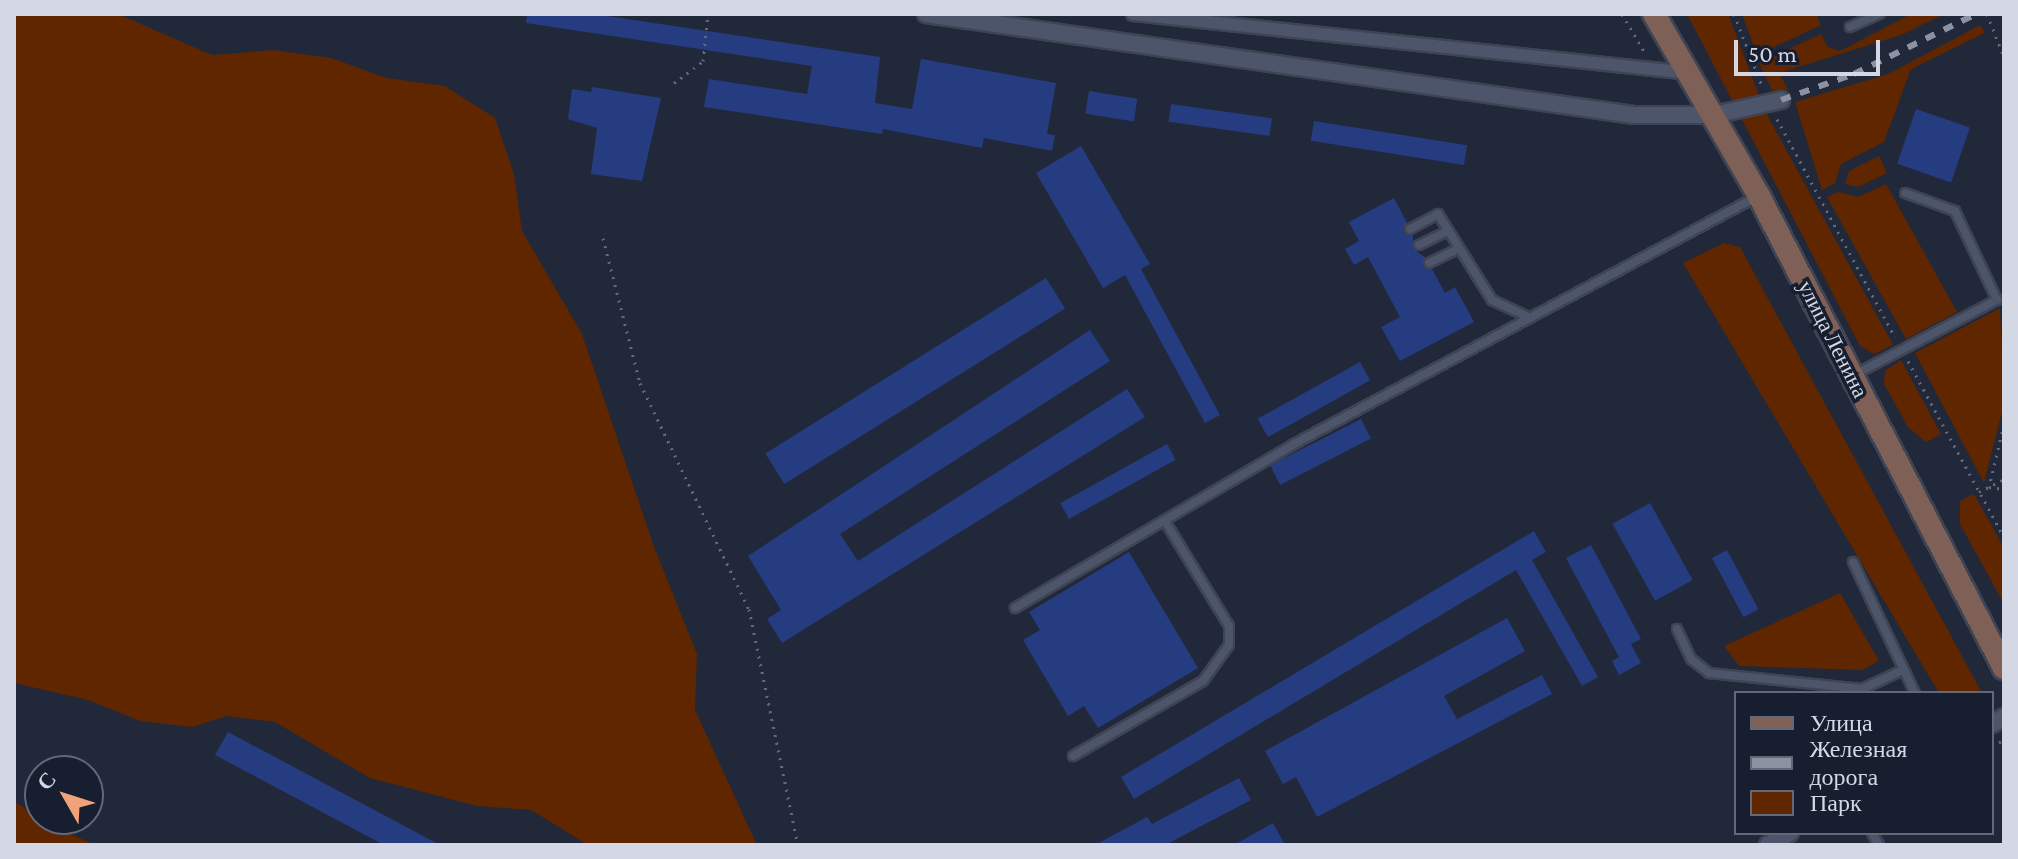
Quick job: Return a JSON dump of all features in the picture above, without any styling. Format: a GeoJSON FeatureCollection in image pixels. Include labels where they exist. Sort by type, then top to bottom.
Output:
{"type":"FeatureCollection","features":[{"type":"Feature","properties":{"kind":"main road","name":"улица Ленина"},"geometry":{"type":"LineString","coordinates":[[1654,14],[1759,196],[2004,668]]}},
{"type":"Feature","properties":{"kind":"street"},"geometry":{"type":"LineString","coordinates":[[926,14],[1602,111],[1714,115],[1775,103]]}},
{"type":"Feature","properties":{"kind":"street"},"geometry":{"type":"LineString","coordinates":[[1133,14],[1658,74],[1690,73]]}},
{"type":"Feature","properties":{"kind":"street"},"geometry":{"type":"LineString","coordinates":[[1768,845],[1786,835]]}},
{"type":"Feature","properties":{"kind":"lane"},"geometry":{"type":"LineString","coordinates":[[1850,27],[1879,14]]}},
{"type":"Feature","properties":{"kind":"lane"},"geometry":{"type":"LineString","coordinates":[[1852,376],[1997,300],[1955,211],[1905,193]]}},
{"type":"Feature","properties":{"kind":"lane"},"geometry":{"type":"LineString","coordinates":[[1015,608],[1528,316],[1759,196]]}},
{"type":"Feature","properties":{"kind":"lane"},"geometry":{"type":"LineString","coordinates":[[1410,229],[1438,214],[1492,300],[1528,316]]}},
{"type":"Feature","properties":{"kind":"lane"},"geometry":{"type":"LineString","coordinates":[[1419,245],[1448,231]]}},
{"type":"Feature","properties":{"kind":"lane"},"geometry":{"type":"LineString","coordinates":[[1429,263],[1458,249]]}},
{"type":"Feature","properties":{"kind":"lane"},"geometry":{"type":"LineString","coordinates":[[1073,756],[1203,681],[1229,645],[1229,626],[1165,521]]}},
{"type":"Feature","properties":{"kind":"lane"},"geometry":{"type":"LineString","coordinates":[[1853,562],[1901,671],[1914,691]]}},
{"type":"Feature","properties":{"kind":"lane"},"geometry":{"type":"LineString","coordinates":[[1677,629],[1691,659],[1709,673],[1862,689],[1901,671]]}},
{"type":"Feature","properties":{"kind":"path"},"geometry":{"type":"LineString","coordinates":[[674,83],[703,61],[708,14]]}},
{"type":"Feature","properties":{"kind":"path"},"geometry":{"type":"LineString","coordinates":[[1622,14],[1658,74]]}},
{"type":"Feature","properties":{"kind":"path"},"geometry":{"type":"LineString","coordinates":[[1734,14],[1775,103],[1902,349],[2004,537]]}},
{"type":"Feature","properties":{"kind":"path"},"geometry":{"type":"LineString","coordinates":[[1987,14],[2004,57]]}},
{"type":"Feature","properties":{"kind":"path"},"geometry":{"type":"LineString","coordinates":[[603,238],[640,383],[749,609],[798,845]]}},
{"type":"Feature","properties":{"kind":"path"},"geometry":{"type":"LineString","coordinates":[[1989,487],[2004,424]]}},
{"type":"Feature","properties":{"kind":"path"},"geometry":{"type":"LineString","coordinates":[[1979,492],[2004,479]]}},
{"type":"Feature","properties":{"kind":"path"},"geometry":{"type":"LineString","coordinates":[[1989,487],[2004,489]]}},
{"type":"Feature","properties":{"kind":"green space"},"geometry":{"type":"Polygon","coordinates":[[[14,14],[118,14],[212,55],[273,50],[331,58],[387,78],[445,86],[495,118],[514,174],[522,231],[582,334],[654,547],[697,654],[695,710],[757,845],[588,845],[531,810],[477,806],[370,778],[275,722],[227,716],[192,727],[140,721],[88,700],[14,683],[14,14]]]}},
{"type":"Feature","properties":{"kind":"green space"},"geometry":{"type":"Polygon","coordinates":[[[1687,14],[1728,14],[1765,111],[1893,345],[1874,354],[1860,346],[1687,14]]]}},
{"type":"Feature","properties":{"kind":"green space"},"geometry":{"type":"Polygon","coordinates":[[[1742,14],[1816,14],[1821,25],[1757,55],[1742,14]]]}},
{"type":"Feature","properties":{"kind":"green space"},"geometry":{"type":"Polygon","coordinates":[[[1911,14],[1944,14],[1901,35],[1779,73],[1788,89],[1773,92],[1759,63],[1821,34],[1828,47],[1840,51],[1911,14]]]}},
{"type":"Feature","properties":{"kind":"green space"},"geometry":{"type":"Polygon","coordinates":[[[1980,25],[1985,33],[1911,69],[1884,142],[1841,164],[1835,183],[1822,190],[1795,102],[1888,74],[1980,25]]]}},
{"type":"Feature","properties":{"kind":"green space"},"geometry":{"type":"Polygon","coordinates":[[[1879,156],[1887,173],[1858,187],[1845,184],[1849,171],[1879,156]]]}},
{"type":"Feature","properties":{"kind":"green space"},"geometry":{"type":"Polygon","coordinates":[[[1886,184],[1957,312],[1906,339],[1827,197],[1839,192],[1858,197],[1886,184]]]}},
{"type":"Feature","properties":{"kind":"green space"},"geometry":{"type":"Polygon","coordinates":[[[1724,243],[1740,247],[1981,691],[1938,691],[1683,263],[1724,243]]]}},
{"type":"Feature","properties":{"kind":"green space"},"geometry":{"type":"Polygon","coordinates":[[[2000,308],[2004,404],[1984,483],[1915,353],[2000,308]]]}},
{"type":"Feature","properties":{"kind":"green space"},"geometry":{"type":"Polygon","coordinates":[[[1901,360],[1941,434],[1926,442],[1908,427],[1884,384],[1885,371],[1901,360]]]}},
{"type":"Feature","properties":{"kind":"green space"},"geometry":{"type":"Polygon","coordinates":[[[1974,494],[2004,548],[2004,604],[1960,524],[1960,501],[1974,494]]]}},
{"type":"Feature","properties":{"kind":"green space"},"geometry":{"type":"Polygon","coordinates":[[[1840,593],[1879,661],[1862,670],[1739,666],[1724,646],[1840,593]]]}},
{"type":"Feature","properties":{"kind":"green space"},"geometry":{"type":"Polygon","coordinates":[[[14,801],[24,808],[24,835],[73,835],[94,845],[14,845],[14,801]]]}},
{"type":"Feature","properties":{"kind":"building"},"geometry":{"type":"Polygon","coordinates":[[[527,14],[594,14],[880,57],[875,103],[912,109],[921,59],[1056,83],[1047,134],[1055,135],[1052,151],[984,138],[982,148],[883,129],[882,134],[704,107],[709,79],[807,94],[812,66],[526,23],[527,14]]]}},
{"type":"Feature","properties":{"kind":"building"},"geometry":{"type":"Polygon","coordinates":[[[592,87],[661,98],[642,181],[591,174],[597,128],[568,119],[572,89],[591,92],[592,87]]]}},
{"type":"Feature","properties":{"kind":"building"},"geometry":{"type":"Polygon","coordinates":[[[1089,91],[1137,99],[1134,121],[1085,114],[1089,91]]]}},
{"type":"Feature","properties":{"kind":"building"},"geometry":{"type":"Polygon","coordinates":[[[1171,104],[1272,118],[1270,136],[1168,122],[1171,104]]]}},
{"type":"Feature","properties":{"kind":"building"},"geometry":{"type":"Polygon","coordinates":[[[1916,109],[1970,128],[1951,182],[1897,164],[1916,109]]]}},
{"type":"Feature","properties":{"kind":"building"},"geometry":{"type":"Polygon","coordinates":[[[1314,121],[1467,145],[1464,165],[1311,141],[1314,121]]]}},
{"type":"Feature","properties":{"kind":"building"},"geometry":{"type":"Polygon","coordinates":[[[1081,146],[1150,264],[1141,269],[1220,415],[1205,423],[1125,275],[1103,288],[1036,173],[1081,146]]]}},
{"type":"Feature","properties":{"kind":"building"},"geometry":{"type":"Polygon","coordinates":[[[1394,198],[1407,223],[1404,233],[1413,235],[1413,249],[1425,257],[1423,267],[1432,269],[1445,293],[1455,287],[1474,322],[1400,361],[1381,327],[1400,317],[1368,257],[1354,265],[1345,249],[1359,241],[1349,222],[1394,198]]]}},
{"type":"Feature","properties":{"kind":"building"},"geometry":{"type":"Polygon","coordinates":[[[1046,278],[1065,309],[784,484],[765,453],[1046,278]]]}},
{"type":"Feature","properties":{"kind":"building"},"geometry":{"type":"Polygon","coordinates":[[[1090,330],[1110,361],[840,534],[858,561],[1127,389],[1145,417],[782,643],[767,619],[781,610],[748,556],[1090,330]]]}},
{"type":"Feature","properties":{"kind":"building"},"geometry":{"type":"Polygon","coordinates":[[[1360,362],[1370,380],[1268,437],[1258,419],[1360,362]]]}},
{"type":"Feature","properties":{"kind":"building"},"geometry":{"type":"Polygon","coordinates":[[[1361,419],[1371,439],[1280,485],[1270,465],[1361,419]]]}},
{"type":"Feature","properties":{"kind":"building"},"geometry":{"type":"Polygon","coordinates":[[[1167,444],[1176,460],[1069,519],[1060,503],[1167,444]]]}},
{"type":"Feature","properties":{"kind":"building"},"geometry":{"type":"Polygon","coordinates":[[[1650,503],[1693,580],[1655,601],[1612,524],[1650,503]]]}},
{"type":"Feature","properties":{"kind":"building"},"geometry":{"type":"Polygon","coordinates":[[[1534,531],[1546,552],[1532,560],[1598,677],[1582,686],[1516,570],[1134,799],[1121,777],[1534,531]]]}},
{"type":"Feature","properties":{"kind":"building"},"geometry":{"type":"Polygon","coordinates":[[[1591,545],[1641,639],[1631,644],[1641,663],[1619,675],[1612,661],[1619,657],[1566,558],[1591,545]]]}},
{"type":"Feature","properties":{"kind":"building"},"geometry":{"type":"Polygon","coordinates":[[[1727,550],[1758,609],[1743,617],[1712,558],[1727,550]]]}},
{"type":"Feature","properties":{"kind":"building"},"geometry":{"type":"Polygon","coordinates":[[[1129,552],[1198,668],[1098,728],[1084,706],[1068,716],[1023,640],[1040,630],[1029,612],[1129,552]]]}},
{"type":"Feature","properties":{"kind":"building"},"geometry":{"type":"Polygon","coordinates":[[[1507,618],[1525,651],[1444,696],[1457,719],[1542,675],[1552,694],[1317,817],[1296,777],[1283,784],[1265,751],[1507,618]]]}},
{"type":"Feature","properties":{"kind":"building"},"geometry":{"type":"Polygon","coordinates":[[[228,732],[440,845],[384,845],[215,755],[228,732]]]}},
{"type":"Feature","properties":{"kind":"building"},"geometry":{"type":"Polygon","coordinates":[[[1239,778],[1251,800],[1165,845],[1095,845],[1147,817],[1152,824],[1239,778]]]}},
{"type":"Feature","properties":{"kind":"building"},"geometry":{"type":"Polygon","coordinates":[[[1273,823],[1285,845],[1234,845],[1273,823]]]}},
{"type":"Feature","properties":{"kind":"railway"},"geometry":{"type":"LineString","coordinates":[[1781,100],[1854,74],[1976,14]]}}]}
